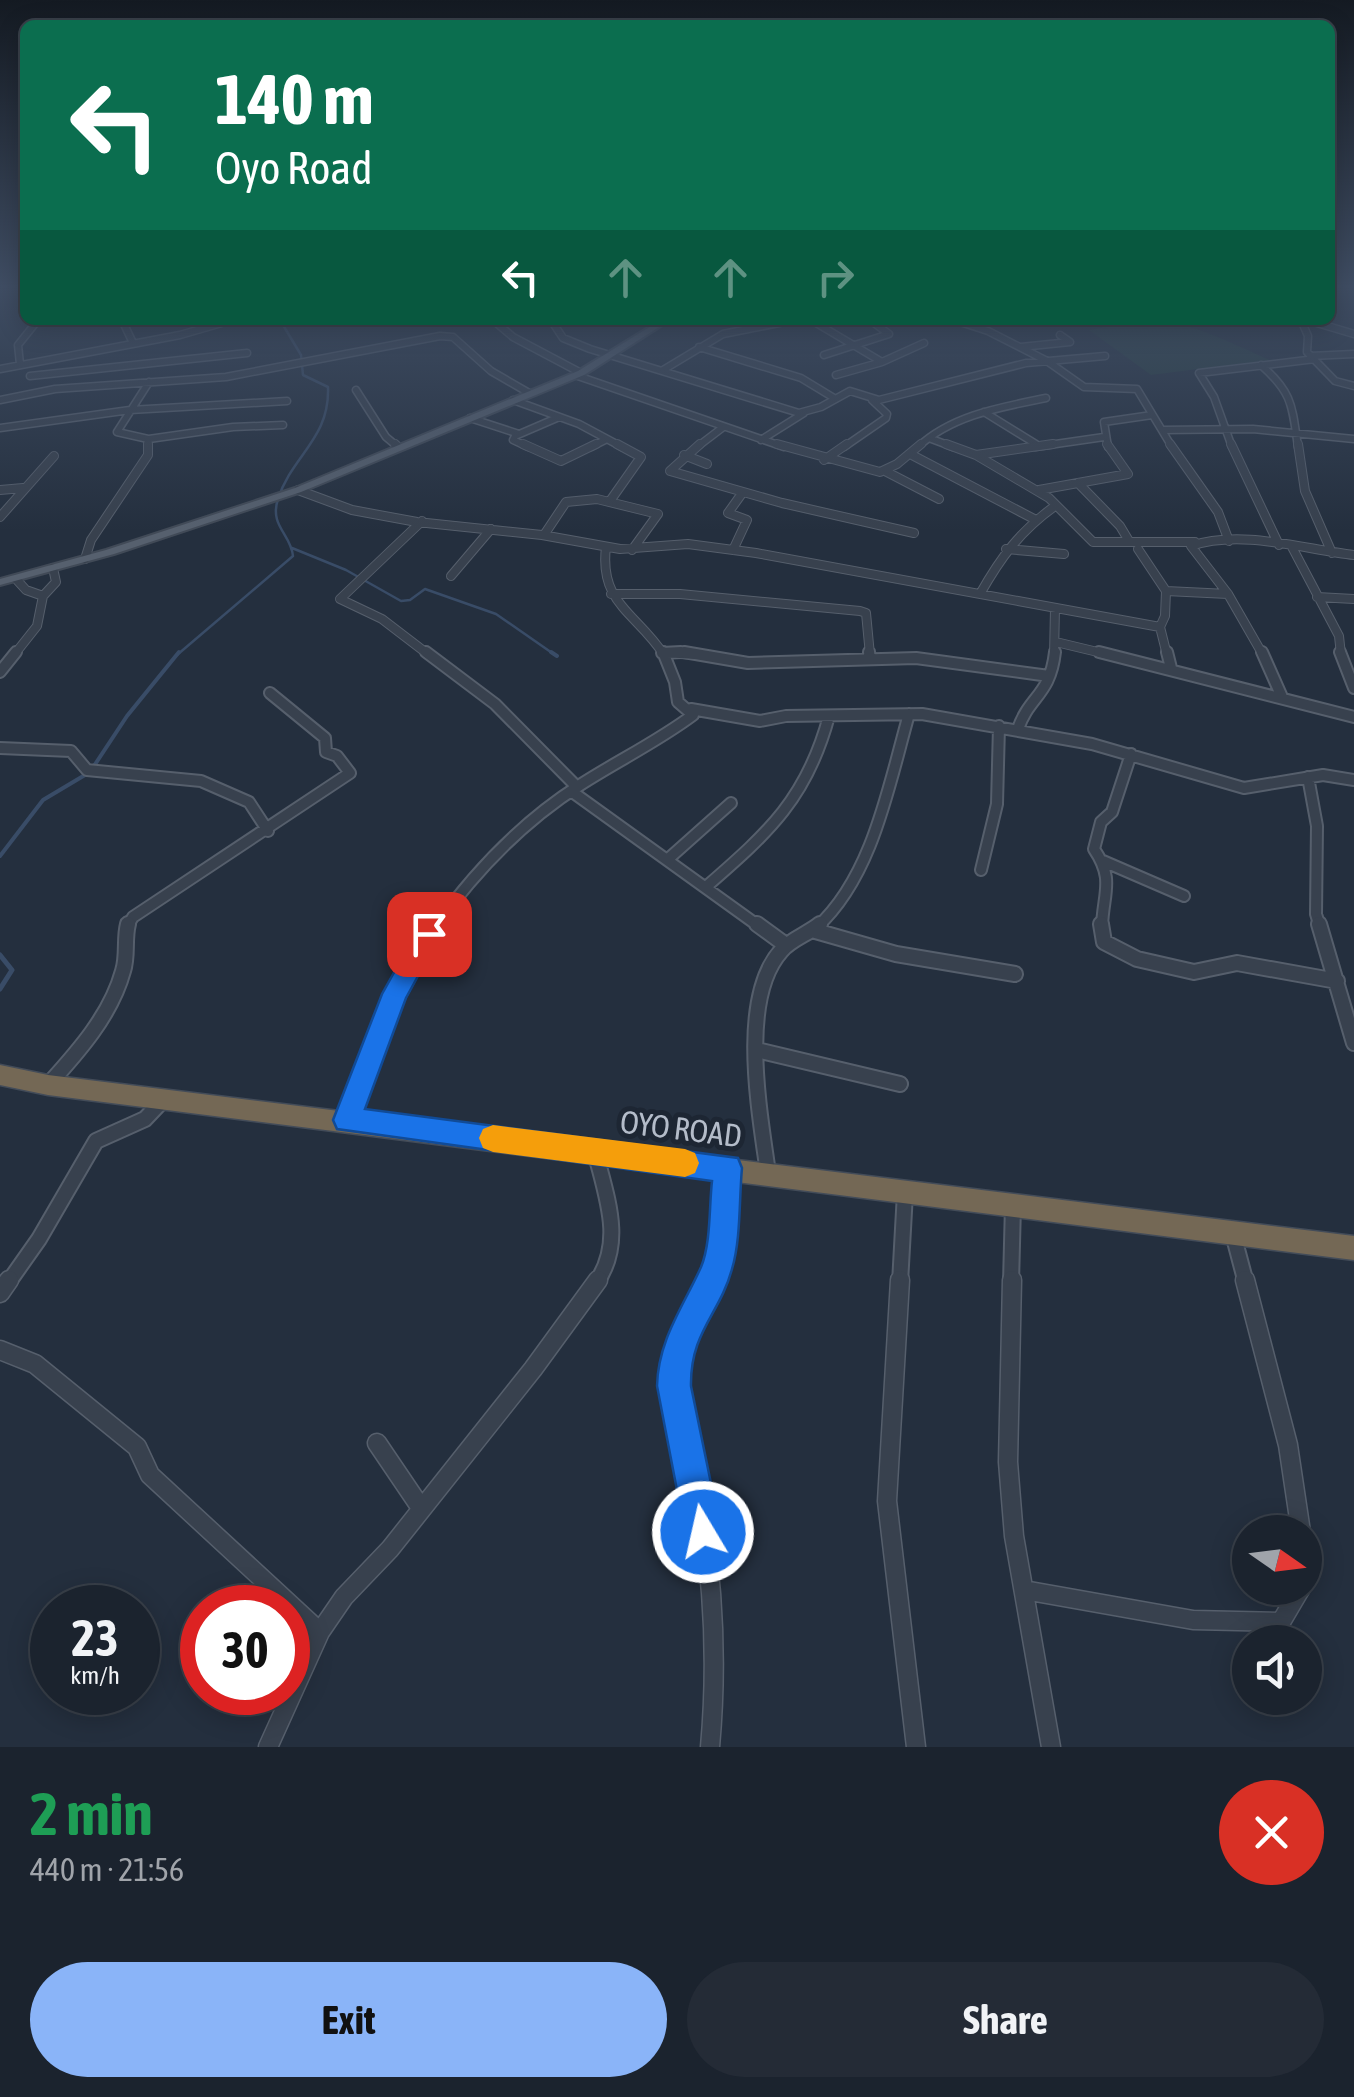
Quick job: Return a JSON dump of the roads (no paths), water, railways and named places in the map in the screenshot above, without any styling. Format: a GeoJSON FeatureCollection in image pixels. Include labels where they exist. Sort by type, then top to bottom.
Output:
{"type":"FeatureCollection","features":[{"type":"Feature","properties":{"kind":"highway","name":"OYO ROAD"},"geometry":{"type":"LineString","coordinates":[[0,1076],[164,1100],[1354,1248]]}},
{"type":"Feature","properties":{"kind":"main road"},"geometry":{"type":"LineString","coordinates":[[0,582],[85,559],[298,490],[588,369]]}},
{"type":"Feature","properties":{"kind":"street"},"geometry":{"type":"LineString","coordinates":[[30,376],[84,369]]}},
{"type":"Feature","properties":{"kind":"street"},"geometry":{"type":"LineString","coordinates":[[162,369],[117,432],[149,440],[233,427],[282,425]]}},
{"type":"Feature","properties":{"kind":"street"},"geometry":{"type":"LineString","coordinates":[[0,400],[55,389],[273,369]]}},
{"type":"Feature","properties":{"kind":"street"},"geometry":{"type":"LineString","coordinates":[[489,369],[529,393]]}},
{"type":"Feature","properties":{"kind":"street"},"geometry":{"type":"LineString","coordinates":[[570,369],[722,428],[824,460],[885,470],[939,499]]}},
{"type":"Feature","properties":{"kind":"street"},"geometry":{"type":"LineString","coordinates":[[658,369],[804,413]]}},
{"type":"Feature","properties":{"kind":"street"},"geometry":{"type":"LineString","coordinates":[[771,369],[802,378],[834,398]]}},
{"type":"Feature","properties":{"kind":"street"},"geometry":{"type":"LineString","coordinates":[[836,375],[859,369]]}},
{"type":"Feature","properties":{"kind":"street"},"geometry":{"type":"LineString","coordinates":[[872,400],[1010,369]]}},
{"type":"Feature","properties":{"kind":"street"},"geometry":{"type":"LineString","coordinates":[[1059,369],[1084,387],[1137,389],[1218,512],[1229,540]]}},
{"type":"Feature","properties":{"kind":"street"},"geometry":{"type":"LineString","coordinates":[[1234,369],[1199,373],[1214,397],[1223,428],[1279,546]]}},
{"type":"Feature","properties":{"kind":"street"},"geometry":{"type":"LineString","coordinates":[[1265,369],[1290,396],[1306,491],[1332,553]]}},
{"type":"Feature","properties":{"kind":"street"},"geometry":{"type":"LineString","coordinates":[[1323,369],[1334,381],[1354,386]]}},
{"type":"Feature","properties":{"kind":"street"},"geometry":{"type":"LineString","coordinates":[[356,390],[386,437],[398,447]]}},
{"type":"Feature","properties":{"kind":"street"},"geometry":{"type":"LineString","coordinates":[[761,440],[804,413],[850,392],[872,400],[887,414],[824,460]]}},
{"type":"Feature","properties":{"kind":"street"},"geometry":{"type":"LineString","coordinates":[[885,470],[965,418],[1046,398]]}},
{"type":"Feature","properties":{"kind":"street"},"geometry":{"type":"LineString","coordinates":[[513,400],[560,417],[641,460],[610,501]]}},
{"type":"Feature","properties":{"kind":"street"},"geometry":{"type":"LineString","coordinates":[[0,428],[130,410],[286,401]]}},
{"type":"Feature","properties":{"kind":"street"},"geometry":{"type":"LineString","coordinates":[[984,412],[1036,444]]}},
{"type":"Feature","properties":{"kind":"street"},"geometry":{"type":"LineString","coordinates":[[1039,490],[1128,474],[1104,437],[1104,422],[1152,415]]}},
{"type":"Feature","properties":{"kind":"street"},"geometry":{"type":"LineString","coordinates":[[560,417],[513,440],[561,460],[605,440]]}},
{"type":"Feature","properties":{"kind":"street"},"geometry":{"type":"LineString","coordinates":[[470,418],[519,434]]}},
{"type":"Feature","properties":{"kind":"street"},"geometry":{"type":"LineString","coordinates":[[722,428],[671,466],[673,474],[914,534]]}},
{"type":"Feature","properties":{"kind":"street"},"geometry":{"type":"LineString","coordinates":[[1162,430],[1223,428],[1354,439]]}},
{"type":"Feature","properties":{"kind":"street"},"geometry":{"type":"LineString","coordinates":[[976,455],[1104,437]]}},
{"type":"Feature","properties":{"kind":"street"},"geometry":{"type":"LineString","coordinates":[[929,438],[976,455],[1039,490],[1092,542],[1229,540],[1354,555]]}},
{"type":"Feature","properties":{"kind":"street"},"geometry":{"type":"LineString","coordinates":[[85,559],[91,540],[148,455],[149,440]]}},
{"type":"Feature","properties":{"kind":"street"},"geometry":{"type":"LineString","coordinates":[[912,455],[1036,520]]}},
{"type":"Feature","properties":{"kind":"street"},"geometry":{"type":"LineString","coordinates":[[0,517],[54,456]]}},
{"type":"Feature","properties":{"kind":"street"},"geometry":{"type":"LineString","coordinates":[[684,456],[708,464]]}},
{"type":"Feature","properties":{"kind":"street"},"geometry":{"type":"LineString","coordinates":[[1078,483],[1120,526],[1129,542]]}},
{"type":"Feature","properties":{"kind":"street"},"geometry":{"type":"LineString","coordinates":[[0,490],[23,488]]}},
{"type":"Feature","properties":{"kind":"street"},"geometry":{"type":"LineString","coordinates":[[298,490],[342,506],[422,522],[544,535],[632,550],[665,543],[840,565],[1160,627]]}},
{"type":"Feature","properties":{"kind":"street"},"geometry":{"type":"LineString","coordinates":[[733,550],[747,520],[728,513],[743,492]]}},
{"type":"Feature","properties":{"kind":"street"},"geometry":{"type":"LineString","coordinates":[[544,535],[568,500],[610,501],[659,515],[632,550]]}},
{"type":"Feature","properties":{"kind":"street"},"geometry":{"type":"LineString","coordinates":[[980,594],[1006,549],[1055,506]]}},
{"type":"Feature","properties":{"kind":"street"},"geometry":{"type":"LineString","coordinates":[[422,522],[340,599],[382,619],[495,704],[574,789],[784,944]]}},
{"type":"Feature","properties":{"kind":"street"},"geometry":{"type":"LineString","coordinates":[[452,576],[491,529]]}},
{"type":"Feature","properties":{"kind":"street"},"geometry":{"type":"LineString","coordinates":[[1195,542],[1191,546],[1195,554],[1228,594],[1272,670],[1282,698]]}},
{"type":"Feature","properties":{"kind":"street"},"geometry":{"type":"LineString","coordinates":[[606,547],[606,582],[611,594],[658,640],[678,687],[678,702],[690,710],[760,721],[909,714],[999,726],[1130,754],[1244,788],[1323,774],[1354,780]]}},
{"type":"Feature","properties":{"kind":"street"},"geometry":{"type":"LineString","coordinates":[[1292,547],[1339,636],[1340,654],[1354,688]]}},
{"type":"Feature","properties":{"kind":"street"},"geometry":{"type":"LineString","coordinates":[[1006,549],[1064,554]]}},
{"type":"Feature","properties":{"kind":"street"},"geometry":{"type":"LineString","coordinates":[[1138,549],[1166,591],[1165,616],[1160,627],[1171,668]]}},
{"type":"Feature","properties":{"kind":"street"},"geometry":{"type":"LineString","coordinates":[[0,672],[37,626],[43,596],[56,582],[53,568]]}},
{"type":"Feature","properties":{"kind":"street"},"geometry":{"type":"LineString","coordinates":[[16,578],[26,590],[43,596]]}},
{"type":"Feature","properties":{"kind":"street"},"geometry":{"type":"LineString","coordinates":[[1166,591],[1228,594]]}},
{"type":"Feature","properties":{"kind":"street"},"geometry":{"type":"LineString","coordinates":[[611,594],[680,594],[860,611],[866,613],[870,658]]}},
{"type":"Feature","properties":{"kind":"street"},"geometry":{"type":"LineString","coordinates":[[1317,598],[1354,599]]}},
{"type":"Feature","properties":{"kind":"street"},"geometry":{"type":"LineString","coordinates":[[1018,729],[1029,705],[1044,693],[1056,642],[1055,608]]}},
{"type":"Feature","properties":{"kind":"street"},"geometry":{"type":"LineString","coordinates":[[1056,642],[1171,668],[1354,718]]}},
{"type":"Feature","properties":{"kind":"street"},"geometry":{"type":"LineString","coordinates":[[662,654],[683,652],[748,663],[870,658],[943,660],[1048,676]]}},
{"type":"Feature","properties":{"kind":"street"},"geometry":{"type":"LineString","coordinates":[[48,1085],[78,1054],[121,984],[128,923],[350,772],[337,756],[326,752],[325,738],[270,693]]}},
{"type":"Feature","properties":{"kind":"street"},"geometry":{"type":"LineString","coordinates":[[346,1120],[394,994],[442,910],[474,872],[520,828],[574,789],[680,726],[693,715],[690,710]]}},
{"type":"Feature","properties":{"kind":"street"},"geometry":{"type":"LineString","coordinates":[[768,1174],[757,1050],[764,991],[772,964],[784,944],[812,930],[840,898],[877,823],[909,714]]}},
{"type":"Feature","properties":{"kind":"street"},"geometry":{"type":"LineString","coordinates":[[707,886],[768,834],[804,791],[829,716]]}},
{"type":"Feature","properties":{"kind":"street"},"geometry":{"type":"LineString","coordinates":[[980,870],[997,804],[999,726]]}},
{"type":"Feature","properties":{"kind":"street"},"geometry":{"type":"LineString","coordinates":[[0,748],[70,752],[92,771],[201,782],[250,802],[268,831]]}},
{"type":"Feature","properties":{"kind":"street"},"geometry":{"type":"LineString","coordinates":[[1130,754],[1112,812],[1101,822],[1094,849],[1108,875],[1100,932],[1112,949],[1194,972],[1236,962],[1337,981]]}},
{"type":"Feature","properties":{"kind":"street"},"geometry":{"type":"LineString","coordinates":[[1308,777],[1316,826],[1316,914],[1354,1043]]}},
{"type":"Feature","properties":{"kind":"street"},"geometry":{"type":"LineString","coordinates":[[667,860],[731,803]]}},
{"type":"Feature","properties":{"kind":"street"},"geometry":{"type":"LineString","coordinates":[[1103,861],[1184,896]]}},
{"type":"Feature","properties":{"kind":"street"},"geometry":{"type":"LineString","coordinates":[[812,930],[896,954],[1015,974]]}},
{"type":"Feature","properties":{"kind":"street"},"geometry":{"type":"LineString","coordinates":[[757,1050],[900,1084]]}},
{"type":"Feature","properties":{"kind":"street"},"geometry":{"type":"LineString","coordinates":[[0,1293],[39,1239],[96,1141],[145,1120],[164,1100]]}},
{"type":"Feature","properties":{"kind":"street"},"geometry":{"type":"LineString","coordinates":[[268,1747],[320,1632],[363,1573],[390,1549],[533,1369],[606,1267],[614,1227],[595,1151]]}},
{"type":"Feature","properties":{"kind":"street"},"geometry":{"type":"LineString","coordinates":[[710,1747],[714,1718],[708,1568],[698,1494],[674,1386],[674,1365],[688,1319],[718,1268],[728,1168]]}},
{"type":"Feature","properties":{"kind":"street"},"geometry":{"type":"LineString","coordinates":[[906,1192],[886,1501],[916,1747]]}},
{"type":"Feature","properties":{"kind":"street"},"geometry":{"type":"LineString","coordinates":[[1013,1205],[1008,1462],[1024,1590],[1051,1747]]}},
{"type":"Feature","properties":{"kind":"street"},"geometry":{"type":"LineString","coordinates":[[1233,1234],[1288,1445],[1298,1515]]}},
{"type":"Feature","properties":{"kind":"street"},"geometry":{"type":"LineString","coordinates":[[0,1350],[35,1364],[137,1447],[150,1474],[320,1632]]}},
{"type":"Feature","properties":{"kind":"street"},"geometry":{"type":"LineString","coordinates":[[377,1443],[421,1508]]}},
{"type":"Feature","properties":{"kind":"street"},"geometry":{"type":"LineString","coordinates":[[1024,1590],[1193,1620],[1282,1622],[1291,1605]]}},
{"type":"Feature","properties":{"kind":"waterway"},"geometry":{"type":"LineString","coordinates":[[177,655],[293,556],[278,523],[276,508],[284,484],[317,434],[327,405],[328,387],[303,375],[302,369]]}},
{"type":"Feature","properties":{"kind":"waterway"},"geometry":{"type":"LineString","coordinates":[[292,548],[346,570],[401,601],[410,600],[425,589],[496,614],[555,655]]}},
{"type":"Feature","properties":{"kind":"waterway"},"geometry":{"type":"LineString","coordinates":[[0,856],[43,800],[90,772],[127,716],[179,652]]}},
{"type":"Feature","properties":{"kind":"waterway"},"geometry":{"type":"LineString","coordinates":[[551,652],[557,656]]}},
{"type":"Feature","properties":{"kind":"waterway"},"geometry":{"type":"LineString","coordinates":[[0,955],[12,970],[0,989]]}}]}
